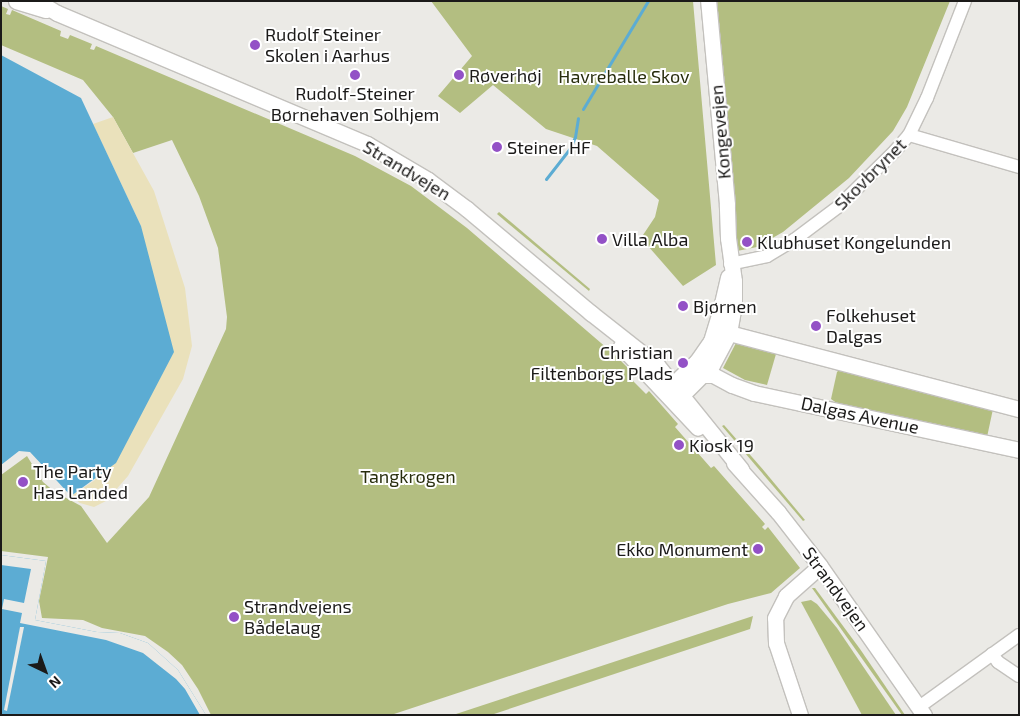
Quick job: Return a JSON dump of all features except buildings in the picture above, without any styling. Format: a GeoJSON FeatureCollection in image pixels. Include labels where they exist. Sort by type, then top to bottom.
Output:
{"type":"FeatureCollection","features":[{"type":"Feature","properties":{"kind":"street","name":"Strandvejen"},"geometry":{"type":"LineString","coordinates":[[16,1],[57,13],[317,123],[392,158],[428,180],[467,208],[591,313],[673,394],[741,469],[778,512],[820,566],[921,711]]}},
{"type":"Feature","properties":{"kind":"street","name":"Strandvejen"},"geometry":{"type":"LineString","coordinates":[[37,1],[57,13]]}},
{"type":"Feature","properties":{"kind":"street","name":"Kongevejen"},"geometry":{"type":"LineString","coordinates":[[708,1],[727,204],[730,264]]}},
{"type":"Feature","properties":{"kind":"street","name":"Skovbrynet"},"geometry":{"type":"LineString","coordinates":[[730,264],[767,256],[809,230],[861,186],[909,135],[927,98],[965,1]]}},
{"type":"Feature","properties":{"kind":"street"},"geometry":{"type":"LineString","coordinates":[[909,135],[1019,167]]}},
{"type":"Feature","properties":{"kind":"street"},"geometry":{"type":"LineString","coordinates":[[673,394],[705,375],[729,333],[734,304],[734,281],[730,264]]}},
{"type":"Feature","properties":{"kind":"street"},"geometry":{"type":"LineString","coordinates":[[673,394],[711,341],[720,312],[730,264]]}},
{"type":"Feature","properties":{"kind":"street"},"geometry":{"type":"LineString","coordinates":[[711,341],[721,334],[729,333],[1019,409]]}},
{"type":"Feature","properties":{"kind":"street","name":"Dalgas Avenue"},"geometry":{"type":"LineString","coordinates":[[705,375],[713,374],[732,385],[754,393],[1019,450]]}},
{"type":"Feature","properties":{"kind":"street"},"geometry":{"type":"LineString","coordinates":[[800,715],[776,642],[775,618],[786,596],[820,566]]}},
{"type":"Feature","properties":{"kind":"street"},"geometry":{"type":"LineString","coordinates":[[921,711],[992,654],[1019,635]]}},
{"type":"Feature","properties":{"kind":"street"},"geometry":{"type":"LineString","coordinates":[[992,654],[1002,666],[1019,676]]}},
{"type":"Feature","properties":{"kind":"green space","name":"Havreballe Skov"},"geometry":{"type":"Polygon","coordinates":[[[431,1],[693,1],[716,265],[683,286],[641,238],[655,217],[659,200],[597,146],[546,129],[493,85],[460,113],[438,96],[472,56],[431,1]]]}},
{"type":"Feature","properties":{"kind":"green space","name":"Havreballe Skov"},"geometry":{"type":"Polygon","coordinates":[[[717,1],[950,1],[907,107],[893,131],[849,178],[783,232],[757,247],[737,251],[733,171],[717,1]]]}},
{"type":"Feature","properties":{"kind":"green space","name":"Tangkrogen"},"geometry":{"type":"Polygon","coordinates":[[[1,6],[8,9],[6,14],[10,15],[12,10],[61,31],[60,36],[68,39],[70,35],[92,44],[90,49],[94,50],[96,46],[355,156],[411,186],[467,228],[615,355],[632,372],[628,376],[646,394],[649,391],[678,424],[675,427],[711,468],[714,466],[765,524],[762,527],[765,530],[768,527],[800,568],[771,593],[728,604],[391,715],[211,715],[198,689],[182,665],[168,652],[145,636],[102,628],[83,620],[42,618],[39,601],[48,557],[1,551],[1,475],[27,456],[43,482],[55,492],[81,506],[107,543],[149,497],[226,329],[227,317],[218,248],[199,196],[172,140],[133,153],[113,117],[83,80],[1,45],[1,6]]]}},
{"type":"Feature","properties":{"kind":"green space"},"geometry":{"type":"Polygon","coordinates":[[[499,212],[590,289],[589,291],[497,214],[499,212]]]}},
{"type":"Feature","properties":{"kind":"green space"},"geometry":{"type":"Polygon","coordinates":[[[736,343],[776,354],[767,385],[745,380],[723,368],[736,343]]]}},
{"type":"Feature","properties":{"kind":"green space"},"geometry":{"type":"Polygon","coordinates":[[[841,368],[993,409],[987,437],[838,404],[831,399],[837,372],[841,368]]]}},
{"type":"Feature","properties":{"kind":"green space"},"geometry":{"type":"Polygon","coordinates":[[[724,425],[805,520],[803,521],[722,426],[724,425]]]}},
{"type":"Feature","properties":{"kind":"green space"},"geometry":{"type":"Polygon","coordinates":[[[812,588],[815,588],[860,649],[905,715],[902,715],[812,588]]]}},
{"type":"Feature","properties":{"kind":"green space"},"geometry":{"type":"Polygon","coordinates":[[[811,600],[817,604],[837,628],[896,715],[862,715],[801,602],[811,600]]]}},
{"type":"Feature","properties":{"kind":"green space"},"geometry":{"type":"Polygon","coordinates":[[[753,616],[750,629],[491,715],[453,715],[753,616]]]}},
{"type":"Feature","properties":{"kind":"sand"},"geometry":{"type":"Polygon","coordinates":[[[113,117],[154,191],[185,288],[192,346],[183,379],[128,476],[106,501],[94,507],[80,503],[71,496],[95,480],[141,226],[93,124],[113,117]]]}},
{"type":"Feature","properties":{"kind":"water"},"geometry":{"type":"Polygon","coordinates":[[[1,55],[81,98],[141,226],[174,352],[116,463],[71,496],[30,452],[19,451],[1,465],[1,55]]]}},
{"type":"Feature","properties":{"kind":"water"},"geometry":{"type":"Polygon","coordinates":[[[1,555],[46,561],[35,620],[97,632],[120,633],[148,643],[178,670],[206,715],[1,715],[1,555]]]}},
{"type":"Feature","properties":{"kind":"pier"},"geometry":{"type":"Polygon","coordinates":[[[1,555],[46,561],[35,620],[97,632],[120,633],[148,643],[178,670],[206,715],[200,715],[185,689],[176,679],[143,653],[106,640],[20,623],[22,613],[2,609],[4,599],[24,603],[31,569],[1,565],[1,555]]]}},
{"type":"Feature","properties":{"kind":"pier"},"geometry":{"type":"Polygon","coordinates":[[[20,627],[24,627],[7,711],[4,710],[20,627]]]}},
{"type":"Feature","properties":{"kind":"waterway"},"geometry":{"type":"LineString","coordinates":[[583,109],[648,1]]}},
{"type":"Feature","properties":{"kind":"waterway"},"geometry":{"type":"LineString","coordinates":[[546,179],[570,148],[575,137],[578,118]]}},
{"type":"Feature","properties":{"kind":"place","name":"Rudolf Steiner Skolen i Aarhus"},"geometry":{"type":"Point","coordinates":[255,45]}},
{"type":"Feature","properties":{"kind":"place","name":"Rudolf-Steiner Børnehaven Solhjem"},"geometry":{"type":"Point","coordinates":[355,75]}},
{"type":"Feature","properties":{"kind":"place","name":"Røverhøj"},"geometry":{"type":"Point","coordinates":[459,75]}},
{"type":"Feature","properties":{"kind":"place","name":"Steiner HF"},"geometry":{"type":"Point","coordinates":[497,147]}},
{"type":"Feature","properties":{"kind":"place","name":"Villa Alba"},"geometry":{"type":"Point","coordinates":[602,239]}},
{"type":"Feature","properties":{"kind":"place","name":"Klubhuset Kongelunden"},"geometry":{"type":"Point","coordinates":[747,242]}},
{"type":"Feature","properties":{"kind":"place","name":"Bjørnen"},"geometry":{"type":"Point","coordinates":[683,306]}},
{"type":"Feature","properties":{"kind":"place","name":"Folkehuset Dalgas"},"geometry":{"type":"Point","coordinates":[816,326]}},
{"type":"Feature","properties":{"kind":"place","name":"Christian Filtenborgs Plads"},"geometry":{"type":"Point","coordinates":[683,363]}},
{"type":"Feature","properties":{"kind":"place","name":"Kiosk 19"},"geometry":{"type":"Point","coordinates":[679,445]}},
{"type":"Feature","properties":{"kind":"place","name":"The Party Has Landed"},"geometry":{"type":"Point","coordinates":[23,482]}},
{"type":"Feature","properties":{"kind":"place","name":"Ekko Monument"},"geometry":{"type":"Point","coordinates":[758,549]}},
{"type":"Feature","properties":{"kind":"place","name":"Strandvejens Bådelaug"},"geometry":{"type":"Point","coordinates":[234,617]}}]}
